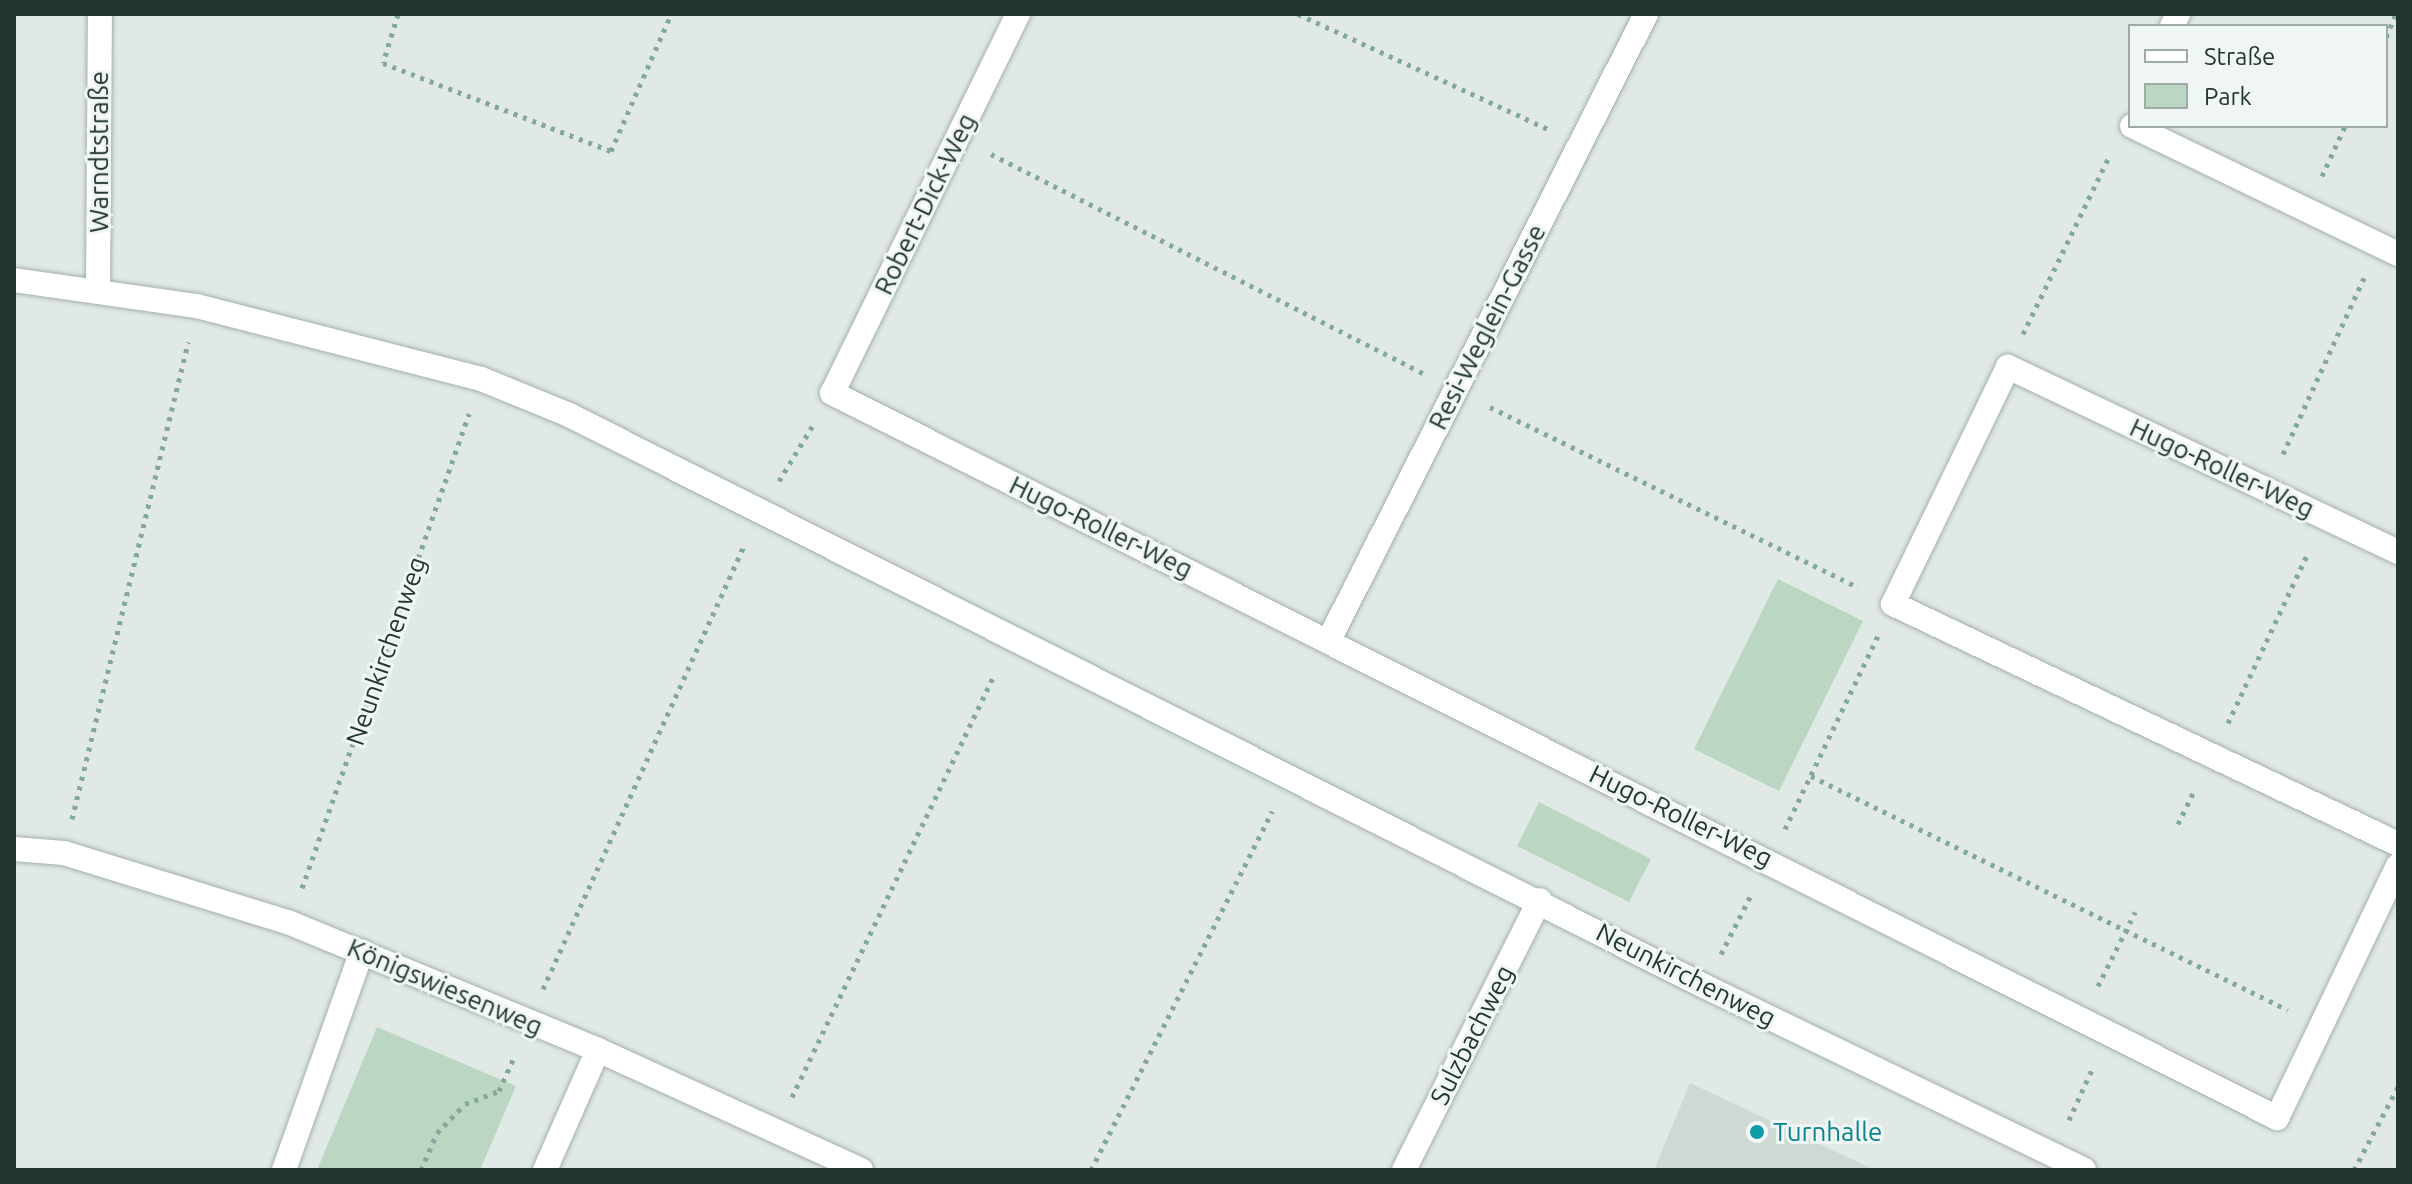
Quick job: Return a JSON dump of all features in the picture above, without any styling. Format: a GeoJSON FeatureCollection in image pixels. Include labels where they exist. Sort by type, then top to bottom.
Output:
{"type":"FeatureCollection","features":[{"type":"Feature","properties":{"kind":"street","name":"Warndtstraße"},"geometry":{"type":"LineString","coordinates":[[98,289],[100,14]]}},
{"type":"Feature","properties":{"kind":"street","name":"Robert-Dick-Weg"},"geometry":{"type":"LineString","coordinates":[[832,393],[1018,14]]}},
{"type":"Feature","properties":{"kind":"street","name":"Resi-Weglein-Gasse"},"geometry":{"type":"LineString","coordinates":[[1329,640],[1646,14]]}},
{"type":"Feature","properties":{"kind":"street"},"geometry":{"type":"LineString","coordinates":[[2143,128],[2389,249]]}},
{"type":"Feature","properties":{"kind":"street","name":"Neunkirchenweg"},"geometry":{"type":"LineString","coordinates":[[14,280],[98,289],[197,306],[481,379],[569,415],[759,514],[1291,774],[1704,986],[2084,1170]]}},
{"type":"Feature","properties":{"kind":"street"},"geometry":{"type":"LineString","coordinates":[[2008,367],[1893,604],[2398,844]]}},
{"type":"Feature","properties":{"kind":"street","name":"Hugo-Roller-Weg"},"geometry":{"type":"LineString","coordinates":[[2008,367],[2398,552]]}},
{"type":"Feature","properties":{"kind":"street","name":"Hugo-Roller-Weg"},"geometry":{"type":"LineString","coordinates":[[832,393],[1770,860],[2081,1021],[2277,1118],[2398,866]]}},
{"type":"Feature","properties":{"kind":"street","name":"Königswiesenweg"},"geometry":{"type":"LineString","coordinates":[[14,849],[64,853],[290,923],[598,1050],[777,1128],[861,1170]]}},
{"type":"Feature","properties":{"kind":"street","name":"Sulzbachweg"},"geometry":{"type":"LineString","coordinates":[[1404,1170],[1540,900]]}},
{"type":"Feature","properties":{"kind":"street"},"geometry":{"type":"LineString","coordinates":[[284,1170],[362,951]]}},
{"type":"Feature","properties":{"kind":"street"},"geometry":{"type":"LineString","coordinates":[[545,1170],[598,1050]]}},
{"type":"Feature","properties":{"kind":"path"},"geometry":{"type":"LineString","coordinates":[[398,14],[383,63],[611,151],[671,14]]}},
{"type":"Feature","properties":{"kind":"path"},"geometry":{"type":"LineString","coordinates":[[1298,14],[1580,144]]}},
{"type":"Feature","properties":{"kind":"path"},"geometry":{"type":"LineString","coordinates":[[2388,32],[2396,14]]}},
{"type":"Feature","properties":{"kind":"path"},"geometry":{"type":"LineString","coordinates":[[2008,367],[2128,123]]}},
{"type":"Feature","properties":{"kind":"path"},"geometry":{"type":"LineString","coordinates":[[2306,210],[2344,128]]}},
{"type":"Feature","properties":{"kind":"path"},"geometry":{"type":"LineString","coordinates":[[958,137],[1456,390],[1848,582]]}},
{"type":"Feature","properties":{"kind":"path"},"geometry":{"type":"LineString","coordinates":[[2268,491],[2389,249]]}},
{"type":"Feature","properties":{"kind":"path"},"geometry":{"type":"LineString","coordinates":[[64,853],[197,306]]}},
{"type":"Feature","properties":{"kind":"path","name":"Neunkirchenweg"},"geometry":{"type":"LineString","coordinates":[[290,923],[481,379]]}},
{"type":"Feature","properties":{"kind":"path"},"geometry":{"type":"LineString","coordinates":[[421,1170],[437,1133],[455,1114],[465,1104],[499,1091],[759,514],[832,393]]}},
{"type":"Feature","properties":{"kind":"path"},"geometry":{"type":"LineString","coordinates":[[2213,755],[2325,517]]}},
{"type":"Feature","properties":{"kind":"path"},"geometry":{"type":"LineString","coordinates":[[1704,986],[1770,860],[1893,604]]}},
{"type":"Feature","properties":{"kind":"path"},"geometry":{"type":"LineString","coordinates":[[777,1128],[1013,636]]}},
{"type":"Feature","properties":{"kind":"path"},"geometry":{"type":"LineString","coordinates":[[1091,1170],[1291,774]]}},
{"type":"Feature","properties":{"kind":"path"},"geometry":{"type":"LineString","coordinates":[[1811,776],[2321,1027]]}},
{"type":"Feature","properties":{"kind":"path"},"geometry":{"type":"LineString","coordinates":[[2081,1021],[2135,912]]}},
{"type":"Feature","properties":{"kind":"path"},"geometry":{"type":"LineString","coordinates":[[2053,1156],[2108,1034]]}},
{"type":"Feature","properties":{"kind":"path"},"geometry":{"type":"LineString","coordinates":[[2354,1170],[2398,1087]]}},
{"type":"Feature","properties":{"kind":"shaded area","name":"Turnhalle"},"geometry":{"type":"Polygon","coordinates":[[[1690,1083],[1875,1170],[1654,1170],[1690,1083]]]}},
{"type":"Feature","properties":{"kind":"green space"},"geometry":{"type":"Polygon","coordinates":[[[1778,579],[1863,621],[1779,791],[1694,749],[1778,579]]]}},
{"type":"Feature","properties":{"kind":"green space"},"geometry":{"type":"Polygon","coordinates":[[[1539,802],[1651,859],[1629,902],[1517,846],[1539,802]]]}},
{"type":"Feature","properties":{"kind":"green space"},"geometry":{"type":"Polygon","coordinates":[[[377,1027],[516,1086],[480,1170],[317,1170],[377,1027]]]}},
{"type":"Feature","properties":{"kind":"place","name":"Turnhalle"},"geometry":{"type":"Point","coordinates":[1757,1132]}}]}
